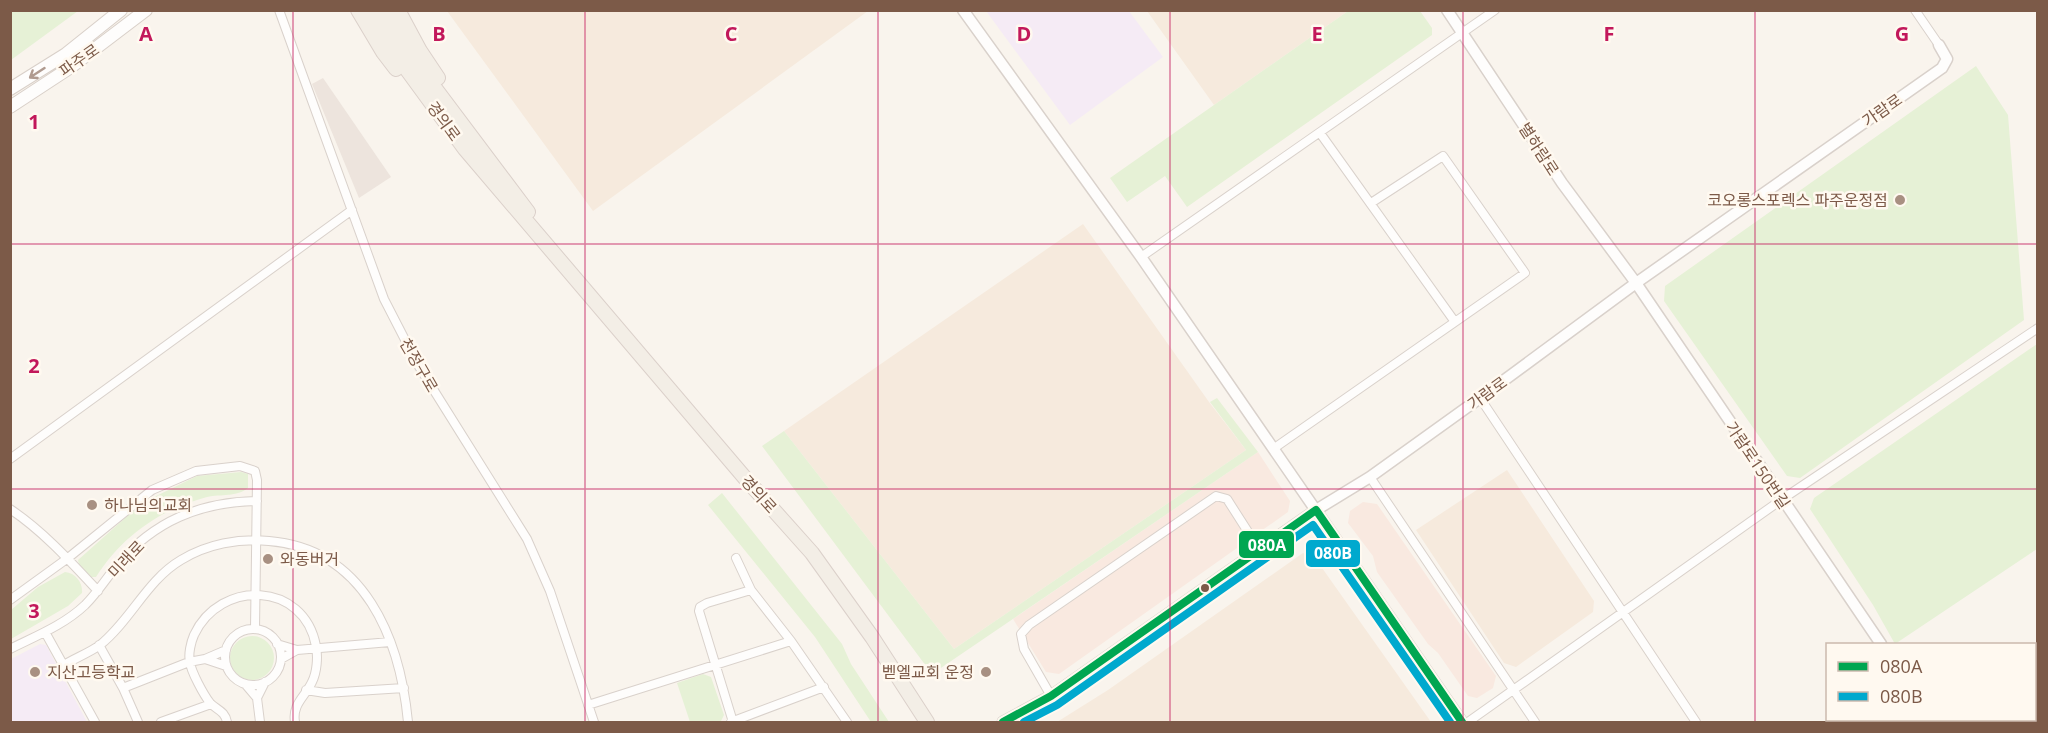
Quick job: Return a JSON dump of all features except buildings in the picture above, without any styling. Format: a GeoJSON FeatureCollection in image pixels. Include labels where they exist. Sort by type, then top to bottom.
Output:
{"type":"FeatureCollection","features":[{"type":"Feature","properties":{"kind":"main road","name":"파주로"},"geometry":{"type":"LineString","coordinates":[[10,89],[66,54],[121,10]]}},
{"type":"Feature","properties":{"kind":"main road","name":"파주로"},"geometry":{"type":"LineString","coordinates":[[10,107],[71,67],[146,10]]}},
{"type":"Feature","properties":{"kind":"main road"},"geometry":{"type":"LineString","coordinates":[[358,10],[383,52],[462,161],[525,215]]}},
{"type":"Feature","properties":{"kind":"main road","name":"경의로"},"geometry":{"type":"LineString","coordinates":[[372,10],[397,56],[465,149],[525,215]]}},
{"type":"Feature","properties":{"kind":"main road","name":"경의로"},"geometry":{"type":"LineString","coordinates":[[383,10],[413,59],[525,215],[574,277],[812,553],[872,637],[927,723]]}},
{"type":"Feature","properties":{"kind":"main road"},"geometry":{"type":"LineString","coordinates":[[398,10],[420,51],[525,215]]}},
{"type":"Feature","properties":{"kind":"street","name":"천정구로"},"geometry":{"type":"LineString","coordinates":[[279,10],[384,299],[406,345],[513,515],[540,566],[594,723]]}},
{"type":"Feature","properties":{"kind":"street"},"geometry":{"type":"LineString","coordinates":[[963,10],[1141,257],[1462,723]]}},
{"type":"Feature","properties":{"kind":"street","name":"별하람로"},"geometry":{"type":"LineString","coordinates":[[1447,10],[1562,183],[1636,283]]}},
{"type":"Feature","properties":{"kind":"street"},"geometry":{"type":"LineString","coordinates":[[1141,257],[1495,10]]}},
{"type":"Feature","properties":{"kind":"street"},"geometry":{"type":"LineString","coordinates":[[1915,10],[1939,45]]}},
{"type":"Feature","properties":{"kind":"street","name":"가람로"},"geometry":{"type":"LineString","coordinates":[[1003,723],[1051,696],[1259,549],[1370,477],[1636,283],[1942,68],[1947,59],[1939,45]]}},
{"type":"Feature","properties":{"kind":"street"},"geometry":{"type":"LineString","coordinates":[[1320,133],[1455,322]]}},
{"type":"Feature","properties":{"kind":"street"},"geometry":{"type":"LineString","coordinates":[[1274,449],[1525,273],[1443,156],[1371,203]]}},
{"type":"Feature","properties":{"kind":"street"},"geometry":{"type":"LineString","coordinates":[[10,459],[352,210]]}},
{"type":"Feature","properties":{"kind":"street","name":"가람로150번길"},"geometry":{"type":"LineString","coordinates":[[1636,283],[1880,643]]}},
{"type":"Feature","properties":{"kind":"street"},"geometry":{"type":"LineString","coordinates":[[1468,723],[1781,500],[2037,328]]}},
{"type":"Feature","properties":{"kind":"street"},"geometry":{"type":"LineString","coordinates":[[1480,398],[1696,723]]}},
{"type":"Feature","properties":{"kind":"street"},"geometry":{"type":"LineString","coordinates":[[10,600],[68,558],[152,489],[196,471],[240,466],[255,471],[257,480],[255,629]]}},
{"type":"Feature","properties":{"kind":"street"},"geometry":{"type":"LineString","coordinates":[[1370,477],[1534,723]]}},
{"type":"Feature","properties":{"kind":"street"},"geometry":{"type":"LineString","coordinates":[[1051,696],[1022,645],[1021,634],[1029,625],[1216,496],[1227,499],[1259,549]]}},
{"type":"Feature","properties":{"kind":"street","name":"미래로"},"geometry":{"type":"LineString","coordinates":[[10,649],[45,632],[84,606],[133,547],[167,522],[204,507],[238,501],[257,501]]}},
{"type":"Feature","properties":{"kind":"street"},"geometry":{"type":"LineString","coordinates":[[10,509],[37,529],[98,591]]}},
{"type":"Feature","properties":{"kind":"street"},"geometry":{"type":"LineString","coordinates":[[64,665],[99,645],[129,614],[155,581],[180,560],[204,548],[232,541],[280,542],[306,549],[330,561],[351,577],[369,597],[390,642],[404,688],[408,723]]}},
{"type":"Feature","properties":{"kind":"street"},"geometry":{"type":"LineString","coordinates":[[736,558],[751,590],[791,641],[847,723]]}},
{"type":"Feature","properties":{"kind":"street"},"geometry":{"type":"LineString","coordinates":[[751,590],[700,607],[699,611],[732,722],[824,687]]}},
{"type":"Feature","properties":{"kind":"street"},"geometry":{"type":"LineString","coordinates":[[227,723],[220,709],[211,704],[189,662],[193,639],[201,620],[218,606],[236,597],[256,594],[272,597],[294,608],[305,620],[312,633],[317,665],[312,683],[296,705],[295,723]]}},
{"type":"Feature","properties":{"kind":"street"},"geometry":{"type":"LineString","coordinates":[[266,682],[252,686],[235,680],[226,666],[225,650],[232,638],[240,632],[255,629],[266,633],[277,644],[297,650]]}},
{"type":"Feature","properties":{"kind":"street"},"geometry":{"type":"LineString","coordinates":[[45,632],[95,723]]}},
{"type":"Feature","properties":{"kind":"street"},"geometry":{"type":"LineString","coordinates":[[588,705],[791,641]]}},
{"type":"Feature","properties":{"kind":"street"},"geometry":{"type":"LineString","coordinates":[[280,659],[297,650],[316,647],[390,642]]}},
{"type":"Feature","properties":{"kind":"street"},"geometry":{"type":"LineString","coordinates":[[257,698],[266,682],[276,673],[280,659],[277,644]]}},
{"type":"Feature","properties":{"kind":"street"},"geometry":{"type":"LineString","coordinates":[[99,645],[123,688],[138,723]]}},
{"type":"Feature","properties":{"kind":"street"},"geometry":{"type":"LineString","coordinates":[[123,688],[189,662],[206,659],[225,650]]}},
{"type":"Feature","properties":{"kind":"street"},"geometry":{"type":"LineString","coordinates":[[206,659],[226,666]]}},
{"type":"Feature","properties":{"kind":"street"},"geometry":{"type":"LineString","coordinates":[[246,685],[257,698],[261,723]]}},
{"type":"Feature","properties":{"kind":"street"},"geometry":{"type":"LineString","coordinates":[[306,690],[335,693],[404,688]]}},
{"type":"Feature","properties":{"kind":"street"},"geometry":{"type":"LineString","coordinates":[[161,723],[211,704]]}},
{"type":"Feature","properties":{"kind":"shaded area"},"geometry":{"type":"Polygon","coordinates":[[[447,11],[868,11],[593,211],[447,11]]]}},
{"type":"Feature","properties":{"kind":"shaded area"},"geometry":{"type":"Polygon","coordinates":[[[986,11],[1129,11],[1163,57],[1070,125],[986,11]]]}},
{"type":"Feature","properties":{"kind":"shaded area"},"geometry":{"type":"Polygon","coordinates":[[[1147,11],[1348,11],[1214,105],[1147,11]]]}},
{"type":"Feature","properties":{"kind":"shaded area"},"geometry":{"type":"Polygon","coordinates":[[[323,78],[391,177],[359,198],[312,84],[323,78]]]}},
{"type":"Feature","properties":{"kind":"shaded area"},"geometry":{"type":"Polygon","coordinates":[[[1083,224],[1209,402],[1246,450],[954,649],[784,431],[1083,224]]]}},
{"type":"Feature","properties":{"kind":"shaded area"},"geometry":{"type":"Polygon","coordinates":[[[1258,452],[1290,501],[1288,512],[1059,674],[1046,672],[1013,619],[1258,452]]]}},
{"type":"Feature","properties":{"kind":"shaded area"},"geometry":{"type":"Polygon","coordinates":[[[1507,470],[1594,601],[1593,612],[1516,667],[1504,663],[1416,530],[1507,470]]]}},
{"type":"Feature","properties":{"kind":"shaded area"},"geometry":{"type":"Polygon","coordinates":[[[1363,502],[1377,504],[1496,676],[1493,688],[1477,698],[1468,696],[1377,572],[1373,556],[1348,523],[1350,511],[1363,502]]]}},
{"type":"Feature","properties":{"kind":"shaded area"},"geometry":{"type":"Polygon","coordinates":[[[1303,553],[1315,558],[1431,722],[1057,722],[1108,690],[1303,553]]]}},
{"type":"Feature","properties":{"kind":"shaded area","name":"지산고등학교"},"geometry":{"type":"Polygon","coordinates":[[[40,644],[46,645],[87,722],[11,722],[11,659],[40,644]]]}},
{"type":"Feature","properties":{"kind":"green space"},"geometry":{"type":"Polygon","coordinates":[[[11,10],[78,10],[78,11],[11,60],[11,10]]]}},
{"type":"Feature","properties":{"kind":"green space"},"geometry":{"type":"Polygon","coordinates":[[[1348,11],[1420,11],[1432,28],[1432,35],[1187,207],[1165,176],[1127,202],[1110,178],[1348,11]]]}},
{"type":"Feature","properties":{"kind":"green space","name":"코오롱스포렉스 파주운정점"},"geometry":{"type":"Polygon","coordinates":[[[1976,66],[2008,115],[2024,320],[1800,478],[1787,476],[1664,301],[1665,286],[1976,66]]]}},
{"type":"Feature","properties":{"kind":"green space"},"geometry":{"type":"Polygon","coordinates":[[[2037,344],[2037,549],[1894,643],[1873,605],[1810,509],[1814,498],[2037,344]]]}},
{"type":"Feature","properties":{"kind":"green space"},"geometry":{"type":"Polygon","coordinates":[[[1217,398],[1258,452],[932,674],[762,446],[784,431],[954,649],[1246,450],[1210,402],[1217,398]]]}},
{"type":"Feature","properties":{"kind":"green space"},"geometry":{"type":"Polygon","coordinates":[[[241,472],[248,474],[248,488],[244,491],[190,502],[159,517],[130,537],[106,562],[96,577],[91,577],[79,565],[78,560],[142,503],[197,476],[241,472]]]}},
{"type":"Feature","properties":{"kind":"green space"},"geometry":{"type":"Polygon","coordinates":[[[722,493],[842,644],[851,664],[889,722],[871,722],[815,637],[708,505],[722,493]]]}},
{"type":"Feature","properties":{"kind":"green space"},"geometry":{"type":"Polygon","coordinates":[[[65,572],[78,579],[82,593],[68,606],[11,639],[11,610],[38,587],[65,572]]]}},
{"type":"Feature","properties":{"kind":"green space"},"geometry":{"type":"Polygon","coordinates":[[[252,636],[267,643],[274,658],[267,673],[252,680],[237,673],[230,658],[237,643],[252,636]]]}},
{"type":"Feature","properties":{"kind":"green space"},"geometry":{"type":"Polygon","coordinates":[[[703,674],[711,677],[724,715],[721,721],[690,722],[677,683],[703,674]]]}},
{"type":"Feature","properties":{"kind":"transit line","name":"080A"},"geometry":{"type":"LineString","coordinates":[[1003,722],[1051,696],[1316,510],[1462,722]]}},
{"type":"Feature","properties":{"kind":"transit line","name":"080B"},"geometry":{"type":"LineString","coordinates":[[1024,722],[1057,705],[1313,525],[1450,722]]}},
{"type":"Feature","properties":{"kind":"place","name":"코오롱스포렉스 파주운정점"},"geometry":{"type":"Point","coordinates":[1900,200]}},
{"type":"Feature","properties":{"kind":"place","name":"하나님의교회"},"geometry":{"type":"Point","coordinates":[92,505]}},
{"type":"Feature","properties":{"kind":"place","name":"와동버거"},"geometry":{"type":"Point","coordinates":[268,559]}},
{"type":"Feature","properties":{"kind":"place","name":"지산고등학교"},"geometry":{"type":"Point","coordinates":[35,672]}},
{"type":"Feature","properties":{"kind":"place","name":"벧엘교회 운정"},"geometry":{"type":"Point","coordinates":[986,672]}}]}
